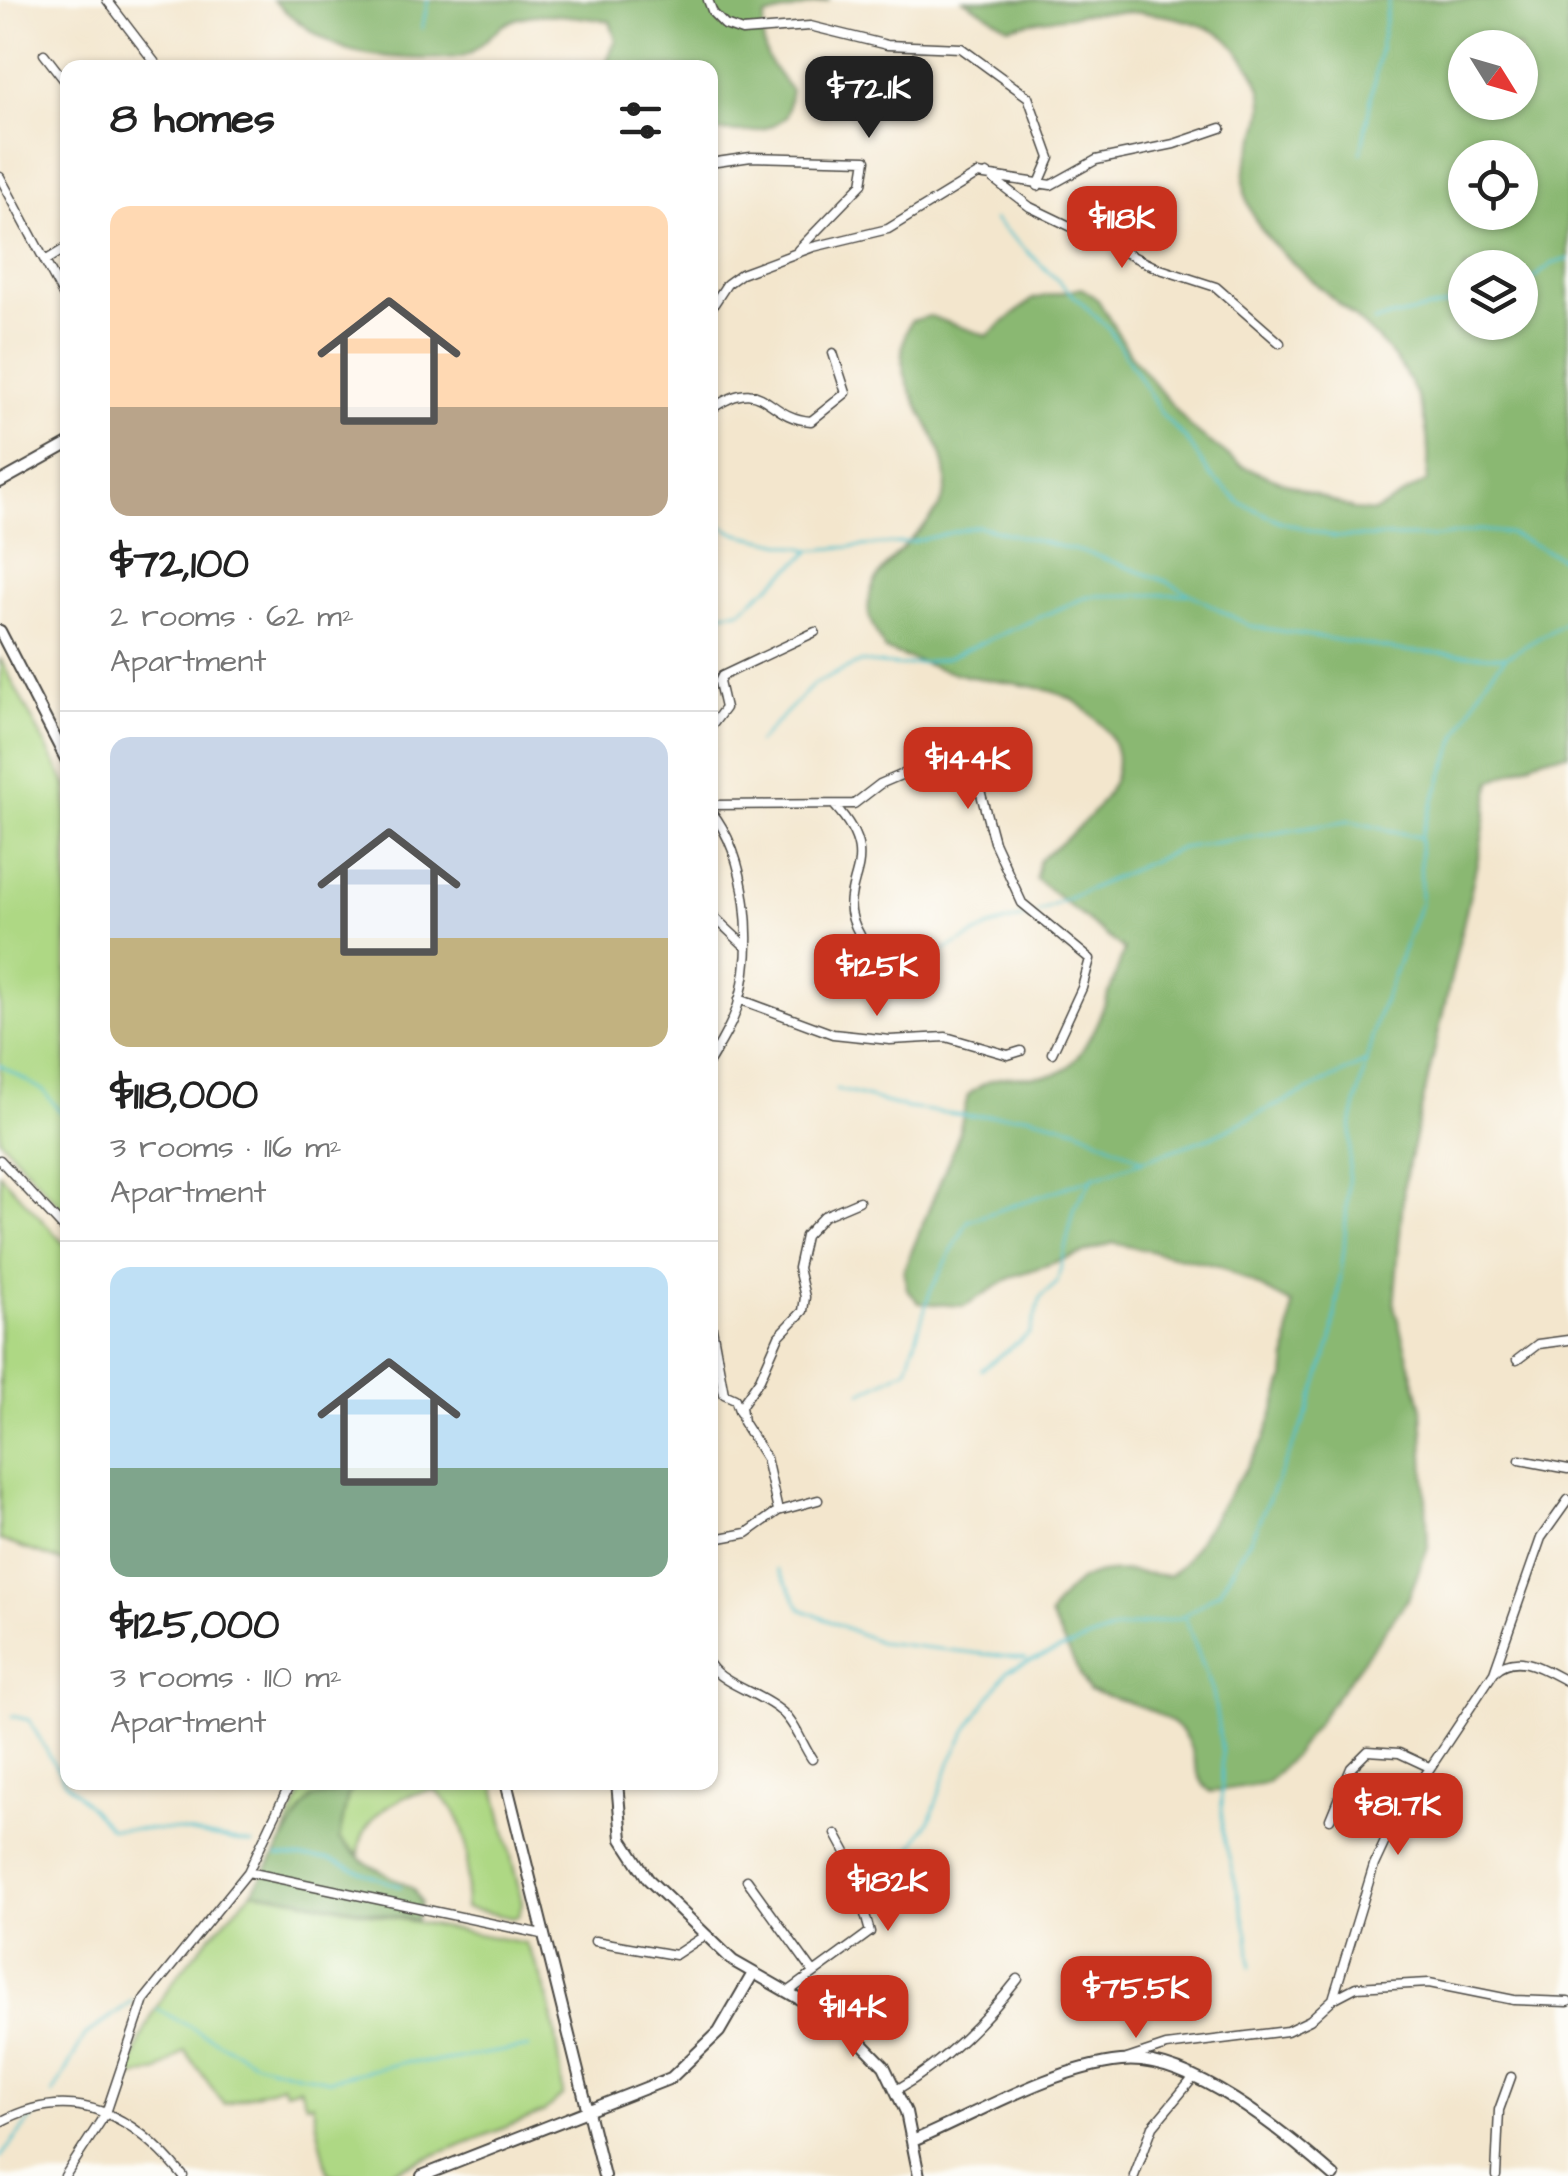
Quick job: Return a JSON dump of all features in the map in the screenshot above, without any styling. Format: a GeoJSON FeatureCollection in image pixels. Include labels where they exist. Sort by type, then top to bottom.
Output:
{"type":"FeatureCollection","features":[{"type":"Feature","properties":{"kind":"street"},"geometry":{"type":"LineString","coordinates":[[107,0],[153,60]]}},
{"type":"Feature","properties":{"kind":"street"},"geometry":{"type":"LineString","coordinates":[[708,0],[712,13],[725,25],[742,31],[810,26],[888,45],[961,48],[1024,93],[1034,106],[1050,158],[1038,186]]}},
{"type":"Feature","properties":{"kind":"street"},"geometry":{"type":"LineString","coordinates":[[44,54],[60,75]]}},
{"type":"Feature","properties":{"kind":"street"},"geometry":{"type":"LineString","coordinates":[[718,299],[731,281],[794,254],[888,230],[966,180],[987,174],[1038,186],[1061,182],[1096,160],[1174,144],[1221,128]]}},
{"type":"Feature","properties":{"kind":"street"},"geometry":{"type":"LineString","coordinates":[[718,162],[752,157],[866,160],[862,184],[794,254]]}},
{"type":"Feature","properties":{"kind":"street"},"geometry":{"type":"LineString","coordinates":[[987,174],[1030,207],[1157,268],[1216,286],[1280,343]]}},
{"type":"Feature","properties":{"kind":"street"},"geometry":{"type":"LineString","coordinates":[[0,177],[60,289]]}},
{"type":"Feature","properties":{"kind":"street"},"geometry":{"type":"LineString","coordinates":[[45,261],[60,251]]}},
{"type":"Feature","properties":{"kind":"street"},"geometry":{"type":"LineString","coordinates":[[718,405],[738,392],[750,391],[812,421],[846,393],[833,354]]}},
{"type":"Feature","properties":{"kind":"street"},"geometry":{"type":"LineString","coordinates":[[0,482],[60,448]]}},
{"type":"Feature","properties":{"kind":"street"},"geometry":{"type":"LineString","coordinates":[[0,630],[60,746]]}},
{"type":"Feature","properties":{"kind":"street"},"geometry":{"type":"LineString","coordinates":[[718,717],[725,708],[719,682],[722,676],[815,632]]}},
{"type":"Feature","properties":{"kind":"street"},"geometry":{"type":"LineString","coordinates":[[718,807],[835,806],[859,802],[880,784],[912,771],[949,774],[976,786],[1010,883],[1022,903],[1090,959],[1082,988],[1052,1053]]}},
{"type":"Feature","properties":{"kind":"street"},"geometry":{"type":"LineString","coordinates":[[835,806],[859,837],[860,860],[850,913],[860,936]]}},
{"type":"Feature","properties":{"kind":"street"},"geometry":{"type":"LineString","coordinates":[[718,822],[736,857],[745,946],[739,999],[718,1044]]}},
{"type":"Feature","properties":{"kind":"street"},"geometry":{"type":"LineString","coordinates":[[718,920],[745,946]]}},
{"type":"Feature","properties":{"kind":"street"},"geometry":{"type":"LineString","coordinates":[[739,999],[833,1034],[890,1040],[946,1037],[1008,1055],[1021,1051]]}},
{"type":"Feature","properties":{"kind":"street"},"geometry":{"type":"LineString","coordinates":[[0,1160],[60,1224]]}},
{"type":"Feature","properties":{"kind":"street"},"geometry":{"type":"LineString","coordinates":[[742,1416],[741,1406],[760,1380],[779,1336],[803,1311],[805,1297],[798,1268],[805,1236],[824,1216],[858,1202]]}},
{"type":"Feature","properties":{"kind":"street"},"geometry":{"type":"LineString","coordinates":[[1517,1360],[1538,1344],[1568,1340]]}},
{"type":"Feature","properties":{"kind":"street"},"geometry":{"type":"LineString","coordinates":[[718,1361],[724,1394],[734,1398],[766,1458],[778,1512]]}},
{"type":"Feature","properties":{"kind":"street"},"geometry":{"type":"LineString","coordinates":[[1520,1460],[1568,1469]]}},
{"type":"Feature","properties":{"kind":"street"},"geometry":{"type":"LineString","coordinates":[[718,1538],[746,1532],[778,1512],[818,1500]]}},
{"type":"Feature","properties":{"kind":"street"},"geometry":{"type":"LineString","coordinates":[[1334,1999],[1374,1865],[1429,1767],[1494,1672],[1540,1538],[1568,1500]]}},
{"type":"Feature","properties":{"kind":"street"},"geometry":{"type":"LineString","coordinates":[[1494,1672],[1519,1661],[1568,1682]]}},
{"type":"Feature","properties":{"kind":"street"},"geometry":{"type":"LineString","coordinates":[[718,1674],[725,1682],[747,1687],[784,1713],[812,1759]]}},
{"type":"Feature","properties":{"kind":"street"},"geometry":{"type":"LineString","coordinates":[[1330,1819],[1351,1768],[1368,1751],[1399,1752],[1429,1767]]}},
{"type":"Feature","properties":{"kind":"street"},"geometry":{"type":"LineString","coordinates":[[65,2176],[106,2112],[144,2000],[248,1872],[287,1790]]}},
{"type":"Feature","properties":{"kind":"street"},"geometry":{"type":"LineString","coordinates":[[508,1790],[604,2176]]}},
{"type":"Feature","properties":{"kind":"street"},"geometry":{"type":"LineString","coordinates":[[617,1790],[618,1823],[627,1850],[648,1879],[704,1936],[752,1975],[852,2031],[898,2089],[919,2176]]}},
{"type":"Feature","properties":{"kind":"street"},"geometry":{"type":"LineString","coordinates":[[788,1992],[864,1940],[870,1928],[854,1887],[850,1858],[836,1834]]}},
{"type":"Feature","properties":{"kind":"street"},"geometry":{"type":"LineString","coordinates":[[248,1872],[542,1934]]}},
{"type":"Feature","properties":{"kind":"street"},"geometry":{"type":"LineString","coordinates":[[747,1880],[814,1973]]}},
{"type":"Feature","properties":{"kind":"street"},"geometry":{"type":"LineString","coordinates":[[595,1941],[675,1956],[704,1936]]}},
{"type":"Feature","properties":{"kind":"street"},"geometry":{"type":"LineString","coordinates":[[422,2176],[670,2078],[691,2063],[719,2032],[752,1975]]}},
{"type":"Feature","properties":{"kind":"street"},"geometry":{"type":"LineString","coordinates":[[898,2089],[994,2010],[1018,1979]]}},
{"type":"Feature","properties":{"kind":"street"},"geometry":{"type":"LineString","coordinates":[[913,2141],[1067,2074],[1156,2048],[1288,2031],[1356,1987],[1429,1983],[1514,2000],[1568,2002]]}},
{"type":"Feature","properties":{"kind":"street"},"geometry":{"type":"LineString","coordinates":[[1123,2060],[1156,2063],[1194,2077],[1267,2124],[1334,2176]]}},
{"type":"Feature","properties":{"kind":"street"},"geometry":{"type":"LineString","coordinates":[[1134,2176],[1153,2126],[1194,2077]]}},
{"type":"Feature","properties":{"kind":"street"},"geometry":{"type":"LineString","coordinates":[[1496,2176],[1499,2110],[1511,2078]]}},
{"type":"Feature","properties":{"kind":"street"},"geometry":{"type":"LineString","coordinates":[[0,2122],[50,2106],[106,2112],[146,2135],[183,2176]]}},
{"type":"Feature","properties":{"kind":"green space"},"geometry":{"type":"Polygon","coordinates":[[[273,0],[830,0],[765,17],[763,39],[768,57],[791,90],[786,117],[758,131],[740,132],[718,131],[718,60],[607,60],[616,40],[610,21],[564,15],[519,18],[505,24],[470,53],[411,58],[349,50],[290,15],[273,0]]]}},
{"type":"Feature","properties":{"kind":"green space"},"geometry":{"type":"Polygon","coordinates":[[[964,0],[1568,0],[1568,754],[1545,757],[1491,781],[1481,845],[1404,1185],[1394,1306],[1422,1408],[1428,1547],[1408,1599],[1293,1756],[1267,1783],[1210,1792],[1198,1774],[1181,1731],[1158,1714],[1088,1690],[1050,1616],[1061,1598],[1086,1578],[1116,1572],[1169,1576],[1184,1563],[1264,1440],[1285,1378],[1292,1304],[1219,1266],[1113,1243],[1014,1276],[964,1306],[919,1303],[907,1289],[904,1270],[957,1140],[968,1095],[1000,1078],[1042,1076],[1066,1068],[1088,1040],[1124,950],[1036,879],[1039,860],[1089,816],[1113,781],[1117,761],[1113,742],[1099,722],[1062,695],[958,674],[885,650],[872,624],[870,596],[877,579],[931,518],[946,486],[937,443],[908,385],[903,344],[911,321],[930,316],[987,336],[1033,299],[1082,288],[1098,300],[1132,357],[1192,429],[1242,466],[1355,510],[1374,512],[1427,481],[1428,442],[1422,410],[1393,357],[1373,334],[1281,252],[1251,211],[1244,182],[1263,98],[1257,79],[1229,41],[1199,25],[1146,13],[1062,17],[1009,27],[964,0]]]}},
{"type":"Feature","properties":{"kind":"green space"},"geometry":{"type":"Polygon","coordinates":[[[0,658],[60,773],[60,1206],[0,1139],[0,658]]]}},
{"type":"Feature","properties":{"kind":"green space"},"geometry":{"type":"Polygon","coordinates":[[[0,1174],[60,1239],[60,1561],[0,1540],[0,1174]]]}},
{"type":"Feature","properties":{"kind":"green space"},"geometry":{"type":"Polygon","coordinates":[[[302,1790],[334,1790],[283,1841],[302,1790]]]}},
{"type":"Feature","properties":{"kind":"green space"},"geometry":{"type":"Polygon","coordinates":[[[352,1790],[435,1790],[408,1796],[384,1809],[366,1829],[359,1855],[339,1839],[347,1795],[352,1790]]]}},
{"type":"Feature","properties":{"kind":"green space"},"geometry":{"type":"Polygon","coordinates":[[[353,1790],[348,1795],[339,1839],[363,1861],[413,1889],[421,1903],[416,1920],[253,1891],[312,1798],[353,1790]]]}},
{"type":"Feature","properties":{"kind":"green space"},"geometry":{"type":"Polygon","coordinates":[[[435,1790],[496,1790],[522,1903],[519,1915],[513,1918],[465,1908],[466,1844],[457,1816],[435,1790]]]}},
{"type":"Feature","properties":{"kind":"green space"},"geometry":{"type":"Polygon","coordinates":[[[253,1891],[525,1943],[547,1997],[563,2095],[543,2113],[380,2176],[335,2176],[328,2173],[312,2103],[306,2104],[300,2087],[285,2091],[282,2085],[224,2104],[185,2051],[158,2071],[129,2077],[137,2049],[161,1999],[253,1891]]]}},
{"type":"Feature","properties":{"kind":"waterway"},"geometry":{"type":"LineString","coordinates":[[422,29],[428,0]]}},
{"type":"Feature","properties":{"kind":"waterway"},"geometry":{"type":"LineString","coordinates":[[1361,153],[1389,0]]}},
{"type":"Feature","properties":{"kind":"waterway"},"geometry":{"type":"LineString","coordinates":[[994,220],[1109,329],[1163,416],[1187,440],[1210,475],[1241,503],[1282,522],[1334,537],[1437,537],[1479,530],[1508,533],[1568,561]]}},
{"type":"Feature","properties":{"kind":"waterway"},"geometry":{"type":"LineString","coordinates":[[1538,275],[1552,264],[1568,259]]}},
{"type":"Feature","properties":{"kind":"waterway"},"geometry":{"type":"LineString","coordinates":[[1374,321],[1448,305]]}},
{"type":"Feature","properties":{"kind":"waterway"},"geometry":{"type":"LineString","coordinates":[[718,524],[737,534],[812,550],[912,542],[978,526],[1094,555],[1168,582],[1250,626],[1405,651],[1505,657]]}},
{"type":"Feature","properties":{"kind":"waterway"},"geometry":{"type":"LineString","coordinates":[[718,613],[740,611],[811,551]]}},
{"type":"Feature","properties":{"kind":"waterway"},"geometry":{"type":"LineString","coordinates":[[757,743],[814,684],[861,662],[901,666],[945,659],[1088,596],[1191,594]]}},
{"type":"Feature","properties":{"kind":"waterway"},"geometry":{"type":"LineString","coordinates":[[909,1853],[931,1818],[950,1762],[966,1731],[1008,1670],[1116,1629],[1180,1618],[1219,1592],[1252,1536],[1309,1410],[1332,1339],[1344,1250],[1352,1121],[1376,1021],[1421,902],[1420,837],[1458,735],[1485,681],[1506,657],[1568,621]]}},
{"type":"Feature","properties":{"kind":"waterway"},"geometry":{"type":"LineString","coordinates":[[1038,912],[1181,848],[1350,821],[1418,837]]}},
{"type":"Feature","properties":{"kind":"waterway"},"geometry":{"type":"LineString","coordinates":[[822,979],[864,982],[893,977],[990,927],[1031,915]]}},
{"type":"Feature","properties":{"kind":"waterway"},"geometry":{"type":"LineString","coordinates":[[861,1393],[907,1369],[930,1292],[968,1221],[1211,1137],[1366,1062]]}},
{"type":"Feature","properties":{"kind":"waterway"},"geometry":{"type":"LineString","coordinates":[[0,1065],[44,1091],[60,1112]]}},
{"type":"Feature","properties":{"kind":"waterway"},"geometry":{"type":"LineString","coordinates":[[836,1089],[907,1108],[970,1116],[1026,1115],[1077,1128],[1143,1160]]}},
{"type":"Feature","properties":{"kind":"waterway"},"geometry":{"type":"LineString","coordinates":[[981,1370],[1030,1333],[1041,1297],[1057,1283],[1075,1206],[1095,1175]]}},
{"type":"Feature","properties":{"kind":"waterway"},"geometry":{"type":"LineString","coordinates":[[778,1569],[801,1609],[879,1642],[1026,1659]]}},
{"type":"Feature","properties":{"kind":"waterway"},"geometry":{"type":"LineString","coordinates":[[1185,1618],[1213,1692],[1222,1753],[1222,1829],[1248,1934],[1251,1967]]}},
{"type":"Feature","properties":{"kind":"waterway"},"geometry":{"type":"LineString","coordinates":[[12,1716],[29,1720],[60,1774]]}},
{"type":"Feature","properties":{"kind":"waterway"},"geometry":{"type":"LineString","coordinates":[[73,1790],[110,1829],[175,1830],[253,1844]]}},
{"type":"Feature","properties":{"kind":"waterway"},"geometry":{"type":"LineString","coordinates":[[277,1856],[329,1859],[401,1887]]}},
{"type":"Feature","properties":{"kind":"waterway"},"geometry":{"type":"LineString","coordinates":[[53,2094],[85,2036],[132,2001]]}},
{"type":"Feature","properties":{"kind":"waterway"},"geometry":{"type":"LineString","coordinates":[[157,2009],[255,2062],[300,2074]]}},
{"type":"Feature","properties":{"kind":"waterway"},"geometry":{"type":"LineString","coordinates":[[512,2050],[529,2047]]}},
{"type":"Feature","properties":{"kind":"waterway"},"geometry":{"type":"LineString","coordinates":[[303,2075],[329,2080],[405,2062],[433,2062],[510,2050]]}},
{"type":"Feature","properties":{"kind":"waterway"},"geometry":{"type":"LineString","coordinates":[[0,2158],[35,2114]]}}]}
